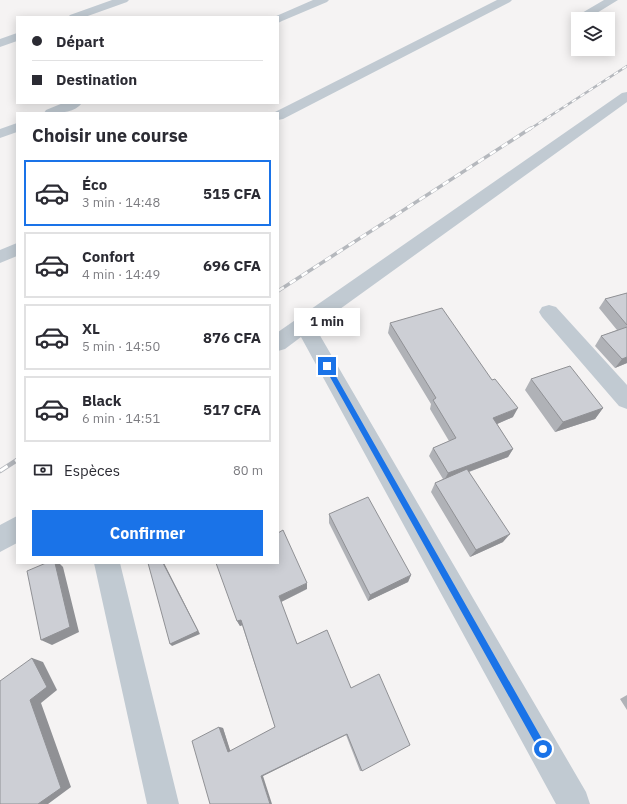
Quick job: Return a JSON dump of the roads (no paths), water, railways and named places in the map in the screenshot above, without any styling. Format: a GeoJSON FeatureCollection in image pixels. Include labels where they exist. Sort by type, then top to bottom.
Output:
{"type":"FeatureCollection","features":[{"type":"Feature","properties":{"kind":"street"},"geometry":{"type":"LineString","coordinates":[[77,16],[123,0]]}},
{"type":"Feature","properties":{"kind":"street"},"geometry":{"type":"LineString","coordinates":[[279,19],[323,0]]}},
{"type":"Feature","properties":{"kind":"street"},"geometry":{"type":"LineString","coordinates":[[279,115],[506,0]]}},
{"type":"Feature","properties":{"kind":"street"},"geometry":{"type":"LineString","coordinates":[[592,12],[612,0]]}},
{"type":"Feature","properties":{"kind":"street"},"geometry":{"type":"LineString","coordinates":[[0,42],[16,37]]}},
{"type":"Feature","properties":{"kind":"street"},"geometry":{"type":"LineString","coordinates":[[279,342],[627,96]]}},
{"type":"Feature","properties":{"kind":"street"},"geometry":{"type":"LineString","coordinates":[[53,112],[73,104]]}},
{"type":"Feature","properties":{"kind":"street"},"geometry":{"type":"LineString","coordinates":[[0,134],[16,127]]}},
{"type":"Feature","properties":{"kind":"street"},"geometry":{"type":"LineString","coordinates":[[0,257],[16,249]]}},
{"type":"Feature","properties":{"kind":"street"},"geometry":{"type":"LineString","coordinates":[[549,312],[627,400]]}},
{"type":"Feature","properties":{"kind":"street"},"geometry":{"type":"LineString","coordinates":[[304,325],[574,804]]}},
{"type":"Feature","properties":{"kind":"street"},"geometry":{"type":"LineString","coordinates":[[0,540],[16,529]]}},
{"type":"Feature","properties":{"kind":"street"},"geometry":{"type":"LineString","coordinates":[[107,564],[163,804]]}},
{"type":"Feature","properties":{"kind":"railway"},"geometry":{"type":"LineString","coordinates":[[530,129],[627,66]]}},
{"type":"Feature","properties":{"kind":"railway"},"geometry":{"type":"LineString","coordinates":[[279,290],[531,128]]}},
{"type":"Feature","properties":{"kind":"railway"},"geometry":{"type":"LineString","coordinates":[[0,471],[16,461]]}}]}
